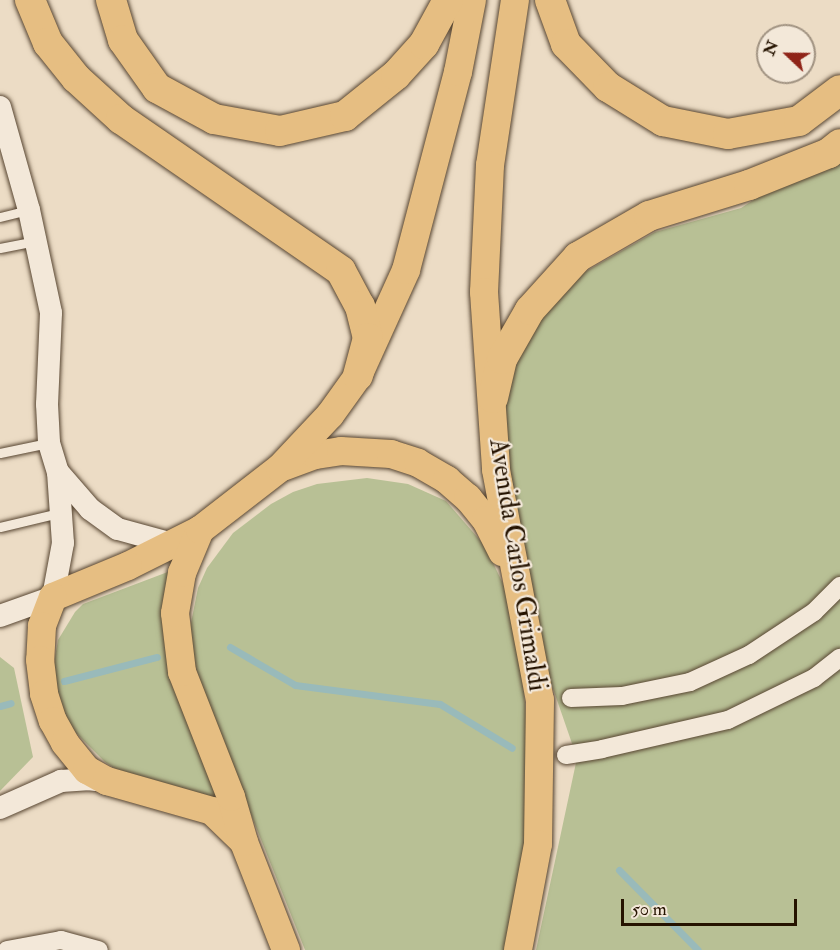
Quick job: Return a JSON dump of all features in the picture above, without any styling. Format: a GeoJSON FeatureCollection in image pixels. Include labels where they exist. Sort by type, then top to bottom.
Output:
{"type":"FeatureCollection","features":[{"type":"Feature","properties":{"kind":"highway"},"geometry":{"type":"LineString","coordinates":[[30,0],[48,43],[76,78],[121,119],[341,271],[360,306],[368,338],[358,376]]}},
{"type":"Feature","properties":{"kind":"highway"},"geometry":{"type":"LineString","coordinates":[[111,0],[123,40],[158,88],[214,119],[280,130],[345,116],[396,75],[424,44],[448,0]]}},
{"type":"Feature","properties":{"kind":"highway"},"geometry":{"type":"LineString","coordinates":[[550,0],[566,44],[608,87],[663,121],[728,134],[799,121],[840,90]]}},
{"type":"Feature","properties":{"kind":"highway"},"geometry":{"type":"LineString","coordinates":[[493,398],[502,359],[530,310],[578,256],[649,216],[749,185],[829,153],[840,144]]}},
{"type":"Feature","properties":{"kind":"main road"},"geometry":{"type":"LineString","coordinates":[[244,842],[212,811],[107,781],[87,770],[65,743],[53,721],[44,694],[40,660],[42,626],[53,597],[128,566],[200,530],[280,468],[330,415],[358,376],[406,270],[458,72],[472,0]]}},
{"type":"Feature","properties":{"kind":"main road","name":"Avenida Carlos Grimaldi"},"geometry":{"type":"LineString","coordinates":[[515,0],[490,165],[484,292],[493,398],[496,470],[540,712],[538,844],[518,950]]}},
{"type":"Feature","properties":{"kind":"main road"},"geometry":{"type":"LineString","coordinates":[[280,468],[316,455],[341,451],[391,454],[418,463],[447,480],[468,498],[486,520],[519,590]]}},
{"type":"Feature","properties":{"kind":"main road"},"geometry":{"type":"LineString","coordinates":[[200,530],[182,573],[175,613],[182,672],[231,797],[244,842],[286,950]]}},
{"type":"Feature","properties":{"kind":"street"},"geometry":{"type":"LineString","coordinates":[[0,107],[29,210],[51,312],[47,404],[49,443],[58,472],[63,543],[53,597],[0,616]]}},
{"type":"Feature","properties":{"kind":"street"},"geometry":{"type":"LineString","coordinates":[[58,472],[90,509],[118,529],[173,544]]}},
{"type":"Feature","properties":{"kind":"street"},"geometry":{"type":"LineString","coordinates":[[571,698],[622,696],[690,682],[749,655],[814,612],[840,586]]}},
{"type":"Feature","properties":{"kind":"street"},"geometry":{"type":"LineString","coordinates":[[566,755],[728,720],[814,678],[838,663]]}},
{"type":"Feature","properties":{"kind":"street"},"geometry":{"type":"LineString","coordinates":[[0,808],[61,781],[87,778],[107,781]]}},
{"type":"Feature","properties":{"kind":"street"},"geometry":{"type":"LineString","coordinates":[[7,950],[32,948],[61,940],[99,950]]}},
{"type":"Feature","properties":{"kind":"lane"},"geometry":{"type":"LineString","coordinates":[[0,217],[29,210]]}},
{"type":"Feature","properties":{"kind":"lane"},"geometry":{"type":"LineString","coordinates":[[0,248],[36,241]]}},
{"type":"Feature","properties":{"kind":"lane"},"geometry":{"type":"LineString","coordinates":[[0,453],[49,443]]}},
{"type":"Feature","properties":{"kind":"lane"},"geometry":{"type":"LineString","coordinates":[[0,527],[62,513]]}},
{"type":"Feature","properties":{"kind":"green space"},"geometry":{"type":"Polygon","coordinates":[[[840,144],[840,950],[536,950],[577,758],[519,590],[502,359],[562,285],[655,232],[741,208],[840,144]]]}},
{"type":"Feature","properties":{"kind":"green space"},"geometry":{"type":"Polygon","coordinates":[[[367,478],[408,484],[446,501],[485,546],[506,590],[523,682],[527,727],[527,818],[522,863],[505,950],[305,950],[193,669],[190,628],[198,588],[207,568],[233,533],[271,504],[293,492],[317,484],[367,478]]]}},
{"type":"Feature","properties":{"kind":"green space"},"geometry":{"type":"Polygon","coordinates":[[[173,570],[225,807],[117,770],[105,762],[73,730],[65,716],[55,683],[54,663],[58,640],[75,612],[83,604],[173,570]]]}},
{"type":"Feature","properties":{"kind":"green space"},"geometry":{"type":"Polygon","coordinates":[[[0,657],[14,668],[33,757],[0,791],[0,657]]]}},
{"type":"Feature","properties":{"kind":"waterway"},"geometry":{"type":"LineString","coordinates":[[230,647],[295,685],[440,704],[512,748]]}},
{"type":"Feature","properties":{"kind":"waterway"},"geometry":{"type":"LineString","coordinates":[[64,681],[157,657]]}},
{"type":"Feature","properties":{"kind":"waterway"},"geometry":{"type":"LineString","coordinates":[[0,706],[11,703]]}},
{"type":"Feature","properties":{"kind":"waterway"},"geometry":{"type":"LineString","coordinates":[[619,870],[698,950]]}}]}
